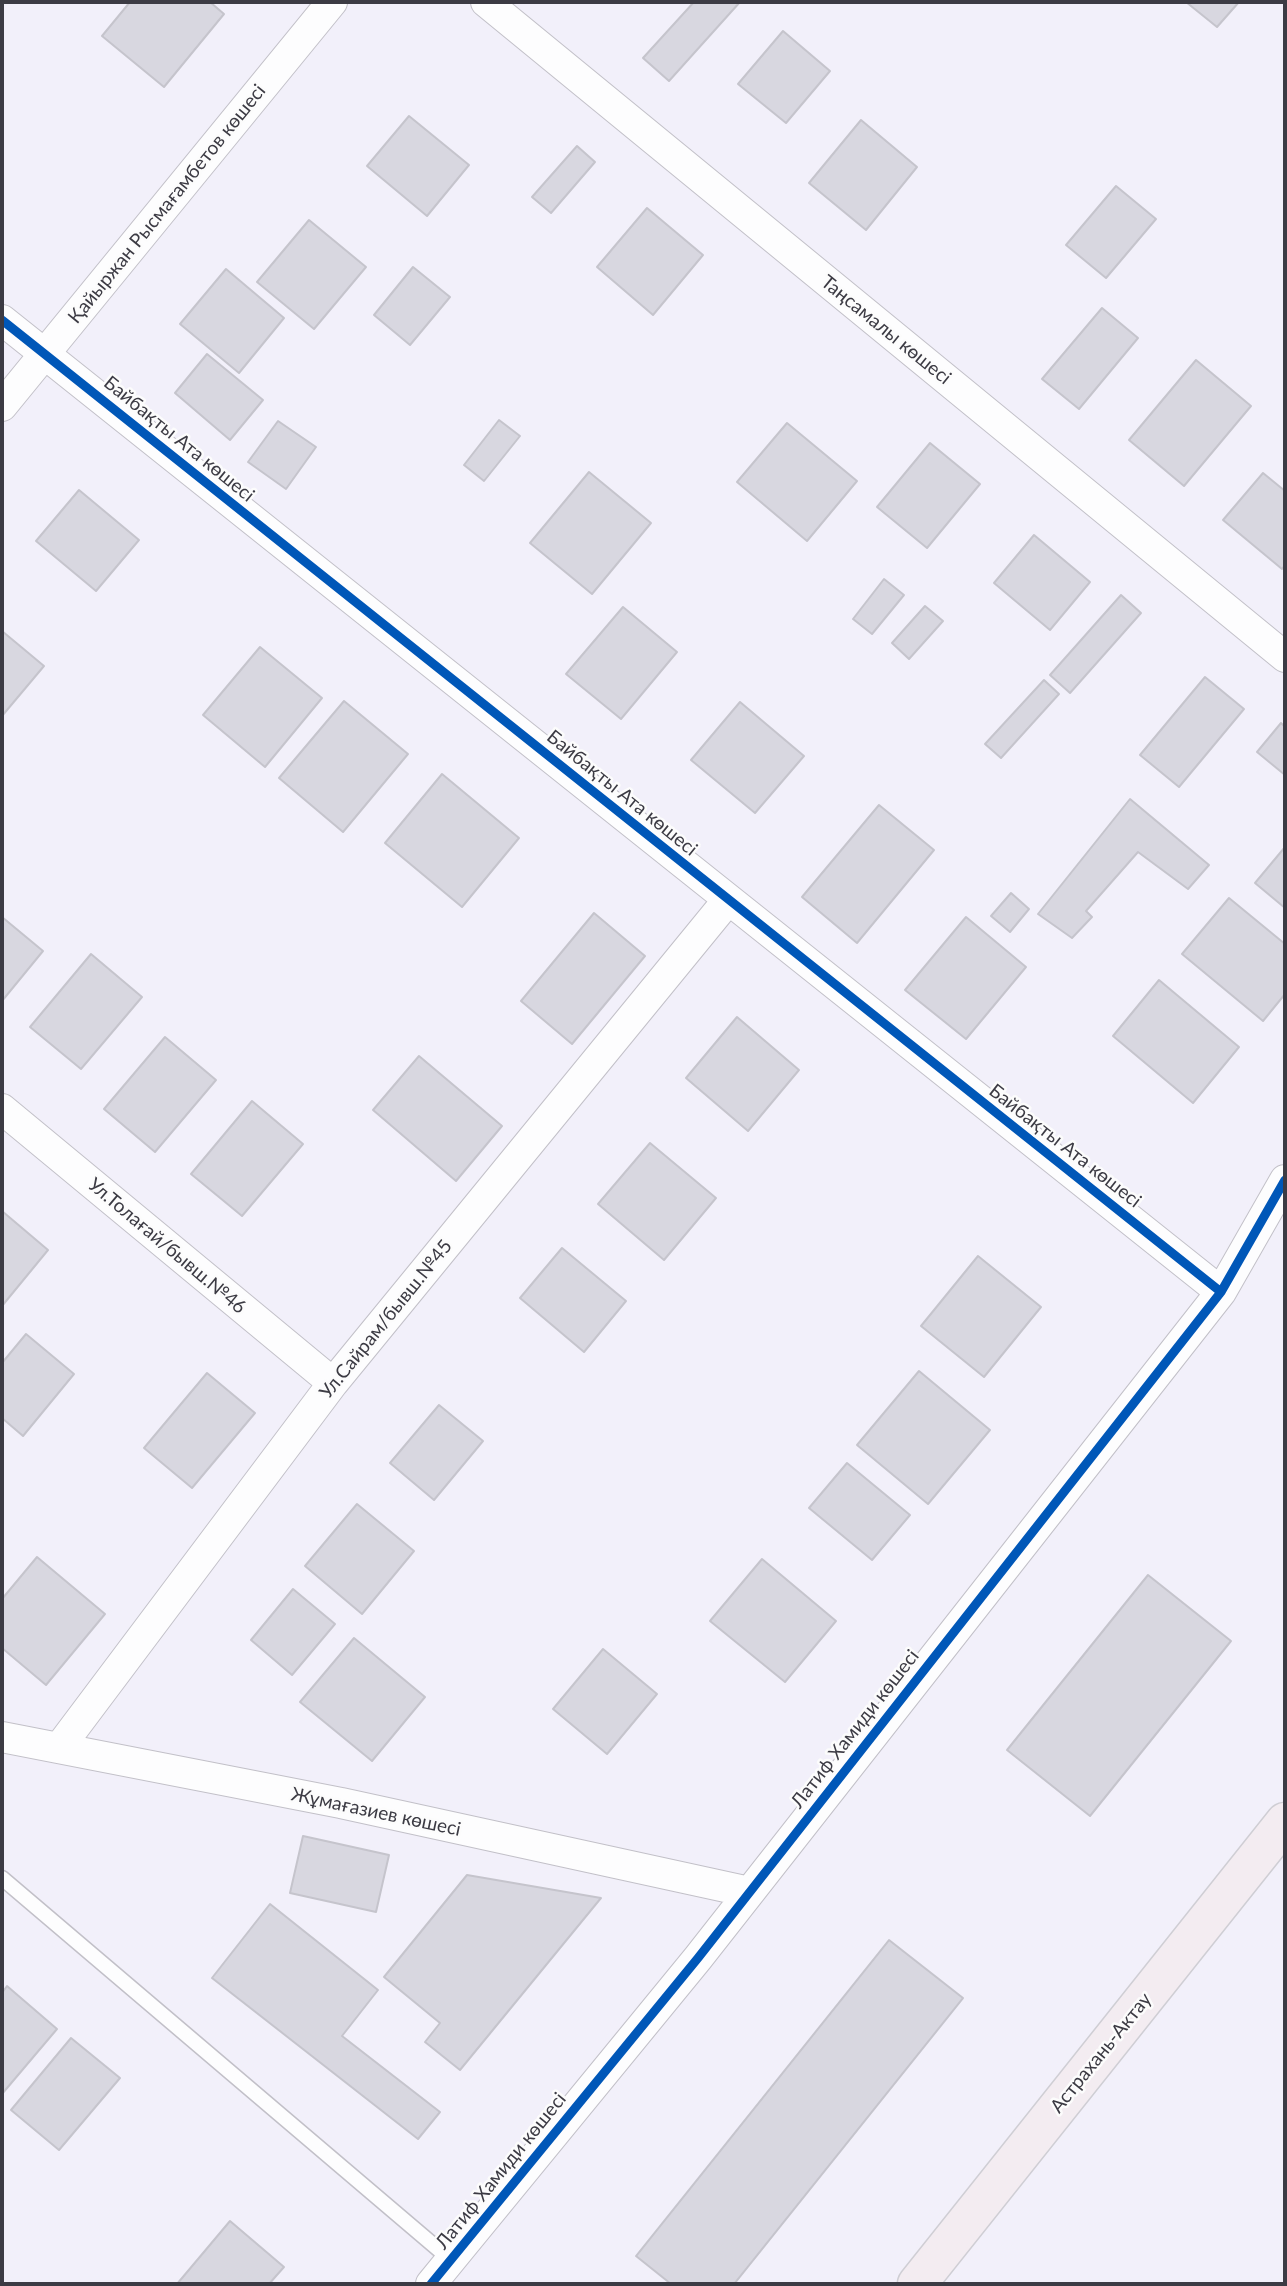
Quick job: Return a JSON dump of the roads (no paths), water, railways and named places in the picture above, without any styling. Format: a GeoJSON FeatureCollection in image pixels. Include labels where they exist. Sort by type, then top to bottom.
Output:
{"type":"FeatureCollection","features":[{"type":"Feature","properties":{"kind":"highway","name":"Астрахань-Актау"},"geometry":{"type":"LineString","coordinates":[[917,2284],[1285,1822]]}},
{"type":"Feature","properties":{"kind":"street","name":"Қайыржан Рысмағамбетов көшесі"},"geometry":{"type":"LineString","coordinates":[[2,406],[332,2]]}},
{"type":"Feature","properties":{"kind":"street","name":"Таңсамалы көшесі"},"geometry":{"type":"LineString","coordinates":[[486,2],[1285,657]]}},
{"type":"Feature","properties":{"kind":"street","name":"Байбақты Ата көшесі"},"geometry":{"type":"LineString","coordinates":[[2,320],[1222,1292]]}},
{"type":"Feature","properties":{"kind":"street","name":"Ул.Сайрам/бывш.№45"},"geometry":{"type":"LineString","coordinates":[[59,1748],[333,1383],[728,900]]}},
{"type":"Feature","properties":{"kind":"street","name":"Ул.Толағай/бывш.№46"},"geometry":{"type":"LineString","coordinates":[[2,1109],[333,1383]]}},
{"type":"Feature","properties":{"kind":"street","name":"Латиф Хамиди көшесі"},"geometry":{"type":"LineString","coordinates":[[431,2284],[689,1969],[1222,1292],[1285,1180]]}},
{"type":"Feature","properties":{"kind":"street","name":"Жұмағазиев көшесі"},"geometry":{"type":"LineString","coordinates":[[2,1737],[354,1806],[749,1892]]}},
{"type":"Feature","properties":{"kind":"lane"},"geometry":{"type":"LineString","coordinates":[[2,1878],[451,2260]]}}]}
